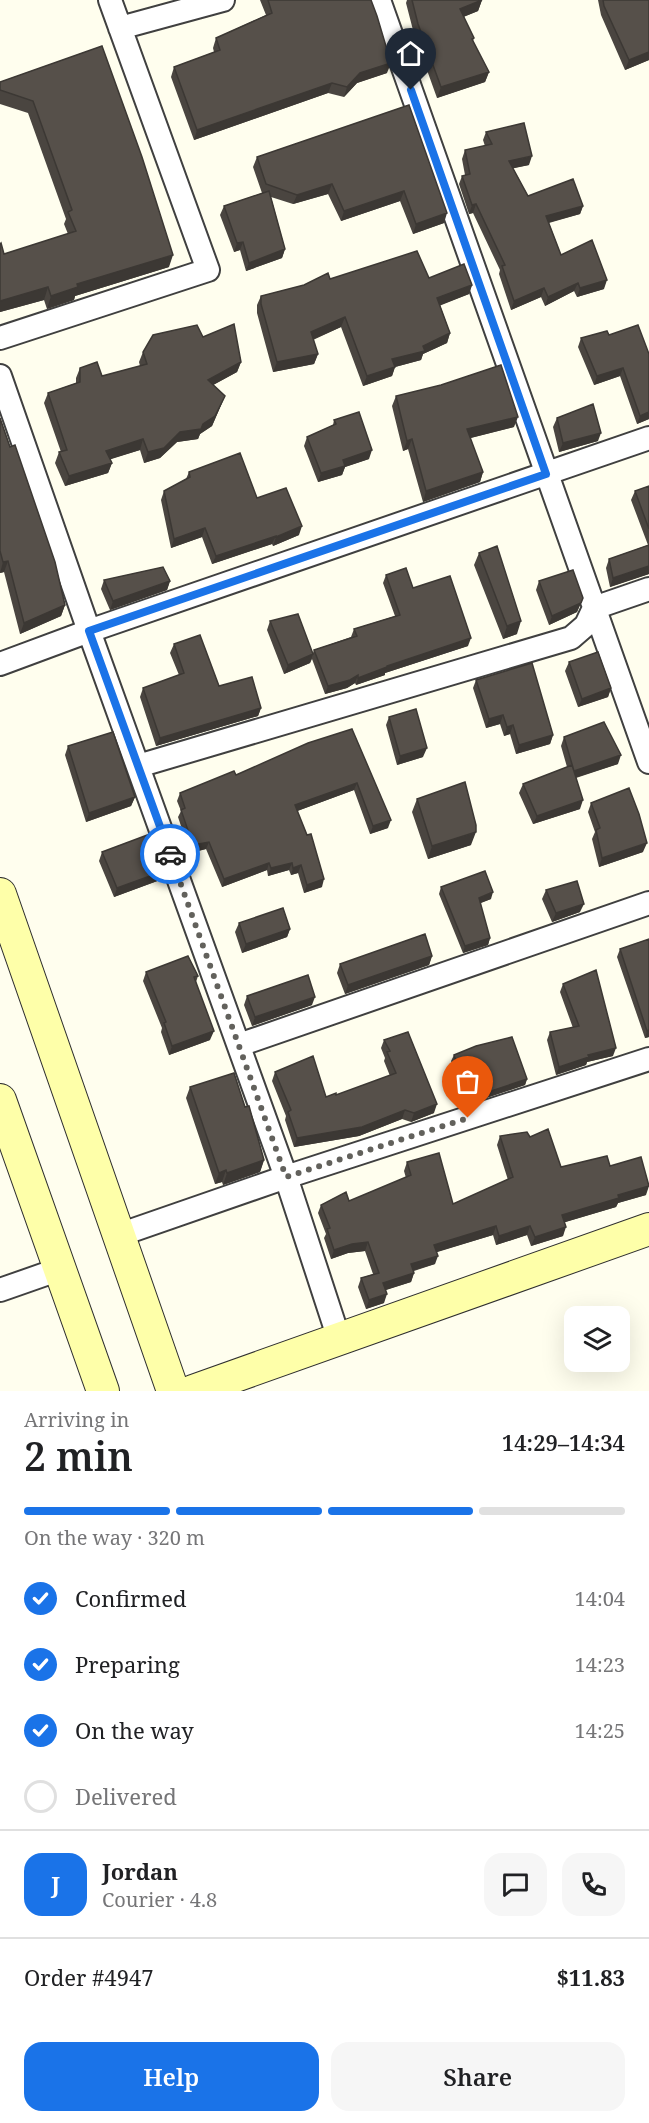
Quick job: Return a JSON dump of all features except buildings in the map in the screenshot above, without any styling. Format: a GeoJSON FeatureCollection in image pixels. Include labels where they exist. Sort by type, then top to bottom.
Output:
{"type":"FeatureCollection","features":[{"type":"Feature","properties":{"kind":"street"},"geometry":{"type":"LineString","coordinates":[[0,338],[208,270],[110,0]]}},
{"type":"Feature","properties":{"kind":"street"},"geometry":{"type":"LineString","coordinates":[[120,28],[223,0]]}},
{"type":"Feature","properties":{"kind":"street"},"geometry":{"type":"LineString","coordinates":[[379,0],[649,762]]}},
{"type":"Feature","properties":{"kind":"street"},"geometry":{"type":"LineString","coordinates":[[0,376],[89,631],[286,1177],[339,1339]]}},
{"type":"Feature","properties":{"kind":"street"},"geometry":{"type":"LineString","coordinates":[[0,664],[89,631],[649,438]]}},
{"type":"Feature","properties":{"kind":"street"},"geometry":{"type":"LineString","coordinates":[[138,766],[571,638],[586,625],[594,608],[649,589]]}},
{"type":"Feature","properties":{"kind":"street"},"geometry":{"type":"LineString","coordinates":[[0,894],[173,1391]]}},
{"type":"Feature","properties":{"kind":"street"},"geometry":{"type":"LineString","coordinates":[[239,1045],[649,903]]}},
{"type":"Feature","properties":{"kind":"street"},"geometry":{"type":"LineString","coordinates":[[119,1234],[649,1059]]}},
{"type":"Feature","properties":{"kind":"street"},"geometry":{"type":"LineString","coordinates":[[0,1100],[103,1391]]}},
{"type":"Feature","properties":{"kind":"street"},"geometry":{"type":"LineString","coordinates":[[193,1391],[649,1229]]}},
{"type":"Feature","properties":{"kind":"street"},"geometry":{"type":"LineString","coordinates":[[0,1290],[60,1269]]}},
{"type":"Feature","properties":{"kind":"way so far"},"geometry":{"type":"LineString","coordinates":[[170,854],[286,1177],[468,1118]]}},
{"type":"Feature","properties":{"kind":"route"},"geometry":{"type":"LineString","coordinates":[[170,854],[89,631],[546,474],[411,90]]}}]}
